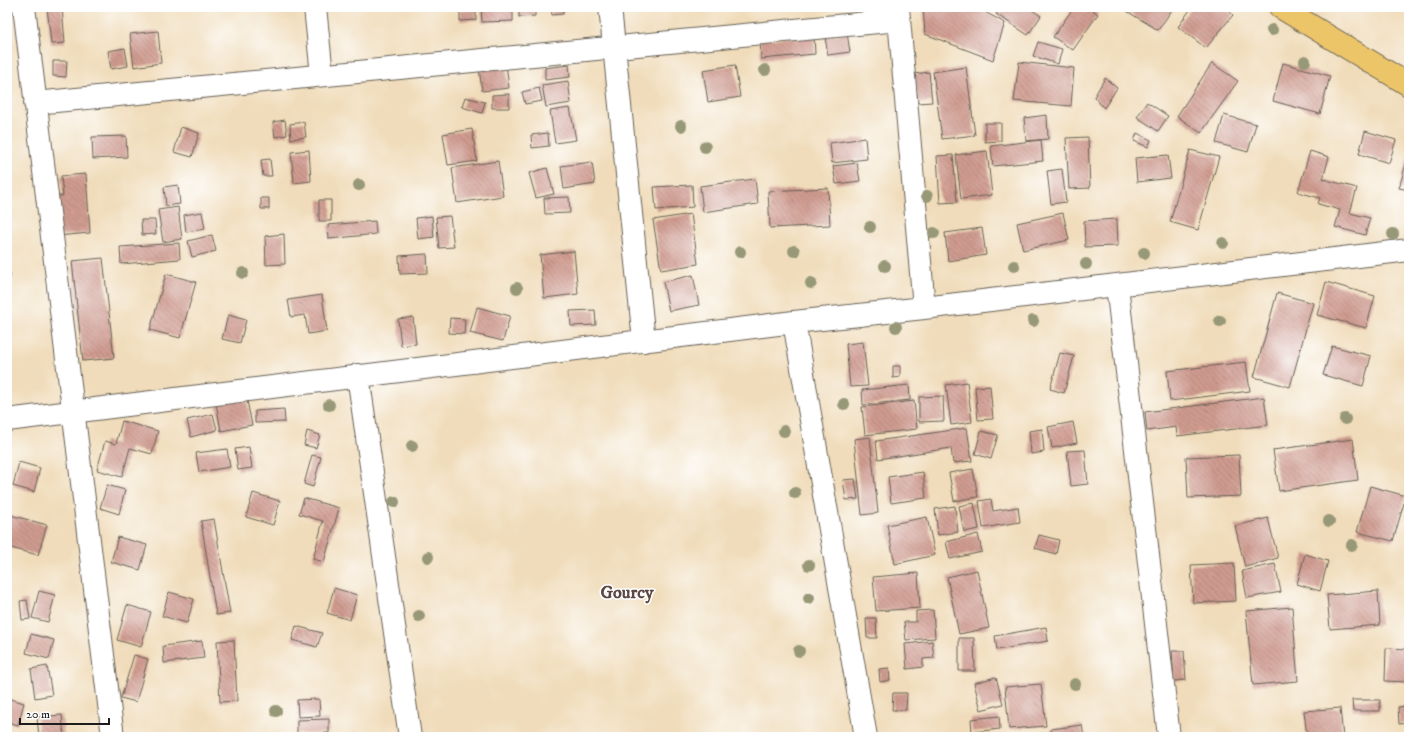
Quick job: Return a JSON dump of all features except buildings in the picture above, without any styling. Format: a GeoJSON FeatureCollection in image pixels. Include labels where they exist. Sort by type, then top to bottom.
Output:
{"type":"FeatureCollection","features":[{"type":"Feature","properties":{"kind":"main road"},"geometry":{"type":"LineString","coordinates":[[1280,7],[1409,85]]}},
{"type":"Feature","properties":{"kind":"street"},"geometry":{"type":"LineString","coordinates":[[24,7],[72,412],[113,737]]}},
{"type":"Feature","properties":{"kind":"street"},"geometry":{"type":"LineString","coordinates":[[315,7],[322,75]]}},
{"type":"Feature","properties":{"kind":"street"},"geometry":{"type":"LineString","coordinates":[[610,7],[644,341]]}},
{"type":"Feature","properties":{"kind":"street"},"geometry":{"type":"LineString","coordinates":[[35,102],[614,47],[898,14],[924,308]]}},
{"type":"Feature","properties":{"kind":"street"},"geometry":{"type":"LineString","coordinates":[[7,420],[358,375],[794,322],[924,308],[1409,250]]}},
{"type":"Feature","properties":{"kind":"street"},"geometry":{"type":"LineString","coordinates":[[1116,285],[1169,737]]}},
{"type":"Feature","properties":{"kind":"street"},"geometry":{"type":"LineString","coordinates":[[794,322],[866,737]]}},
{"type":"Feature","properties":{"kind":"street"},"geometry":{"type":"LineString","coordinates":[[358,375],[410,737]]}},
{"type":"Feature","properties":{"kind":"district","name":"Gourcy"},"geometry":{"type":"Point","coordinates":[627,593]}}]}
